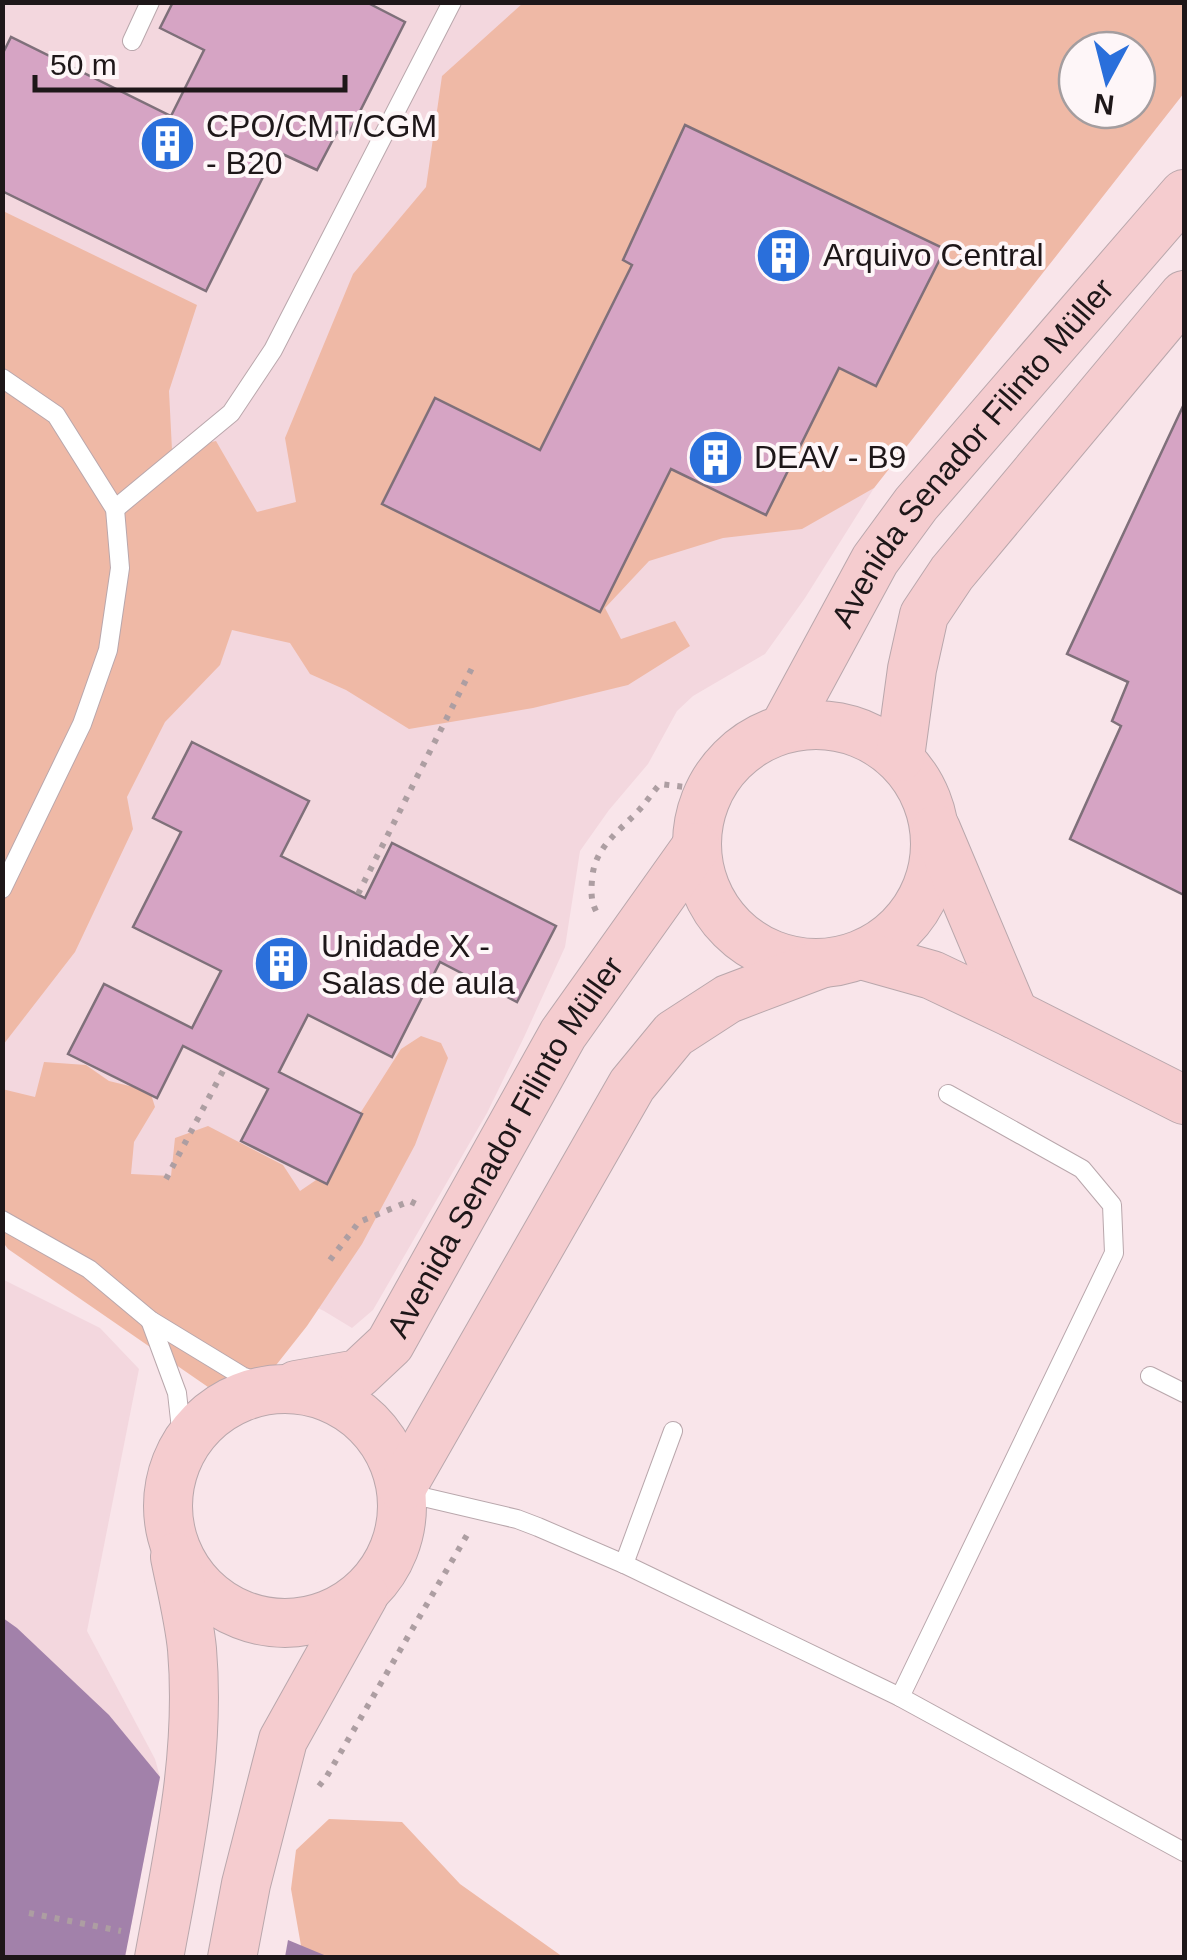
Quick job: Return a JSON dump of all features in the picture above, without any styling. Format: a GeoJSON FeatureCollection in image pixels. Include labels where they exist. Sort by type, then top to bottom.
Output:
{"type":"FeatureCollection","features":[{"type":"Feature","properties":{"kind":"main road","name":"Avenida Senador Filinto Müller"},"geometry":{"type":"LineString","coordinates":[[784,728],[876,560],[916,504],[1184,194]]}},
{"type":"Feature","properties":{"kind":"main road","name":"Avenida Senador Filinto Müller"},"geometry":{"type":"LineString","coordinates":[[900,757],[924,615],[952,573],[1184,295]]}},
{"type":"Feature","properties":{"kind":"main road"},"geometry":{"type":"LineString","coordinates":[[1014,1014],[936,829],[925,790],[900,757],[866,734],[825,724],[784,728],[748,744],[719,772],[701,808],[696,847],[703,885],[722,918],[750,944],[784,959],[842,959],[932,975],[1184,1100]]}},
{"type":"Feature","properties":{"kind":"main road"},"geometry":{"type":"LineString","coordinates":[[402,1489],[642,1072],[674,1034],[728,999],[842,959],[894,935],[920,905],[934,868],[936,829]]}},
{"type":"Feature","properties":{"kind":"main road","name":"Avenida Senador Filinto Müller"},"geometry":{"type":"LineString","coordinates":[[274,1389],[358,1374],[390,1344],[563,1034],[696,847]]}},
{"type":"Feature","properties":{"kind":"main road"},"geometry":{"type":"LineString","coordinates":[[145,1945],[186,1816],[194,1730],[192,1648],[167,1508],[171,1476],[183,1447],[202,1422],[228,1402],[274,1389],[310,1391],[343,1404],[371,1425],[392,1453],[402,1489],[402,1526],[389,1564],[364,1595],[283,1740],[246,1884],[232,1958]]}},
{"type":"Feature","properties":{"kind":"main road"},"geometry":{"type":"LineString","coordinates":[[172,1539],[189,1574],[217,1602],[253,1620],[292,1624],[331,1616],[364,1595]]}},
{"type":"Feature","properties":{"kind":"lane"},"geometry":{"type":"LineString","coordinates":[[132,42],[150,2]]}},
{"type":"Feature","properties":{"kind":"lane"},"geometry":{"type":"LineString","coordinates":[[115,510],[231,413],[274,350],[452,2]]}},
{"type":"Feature","properties":{"kind":"lane"},"geometry":{"type":"LineString","coordinates":[[2,378],[56,415],[115,510],[120,568],[108,650],[82,724],[2,889]]}},
{"type":"Feature","properties":{"kind":"lane"},"geometry":{"type":"LineString","coordinates":[[900,1697],[1114,1253],[1112,1204],[1082,1169],[948,1094]]}},
{"type":"Feature","properties":{"kind":"lane"},"geometry":{"type":"LineString","coordinates":[[2,1220],[89,1269],[150,1320],[242,1376],[274,1389]]}},
{"type":"Feature","properties":{"kind":"lane"},"geometry":{"type":"LineString","coordinates":[[150,1320],[177,1394],[183,1447]]}},
{"type":"Feature","properties":{"kind":"lane"},"geometry":{"type":"LineString","coordinates":[[1150,1376],[1184,1393]]}},
{"type":"Feature","properties":{"kind":"lane"},"geometry":{"type":"LineString","coordinates":[[624,1564],[673,1431]]}},
{"type":"Feature","properties":{"kind":"lane"},"geometry":{"type":"LineString","coordinates":[[402,1489],[538,1526],[624,1564],[900,1697],[1184,1852]]}},
{"type":"Feature","properties":{"kind":"path"},"geometry":{"type":"LineString","coordinates":[[358,894],[474,664]]}},
{"type":"Feature","properties":{"kind":"path"},"geometry":{"type":"LineString","coordinates":[[602,922],[592,902],[592,875],[606,843],[660,784],[710,790]]}},
{"type":"Feature","properties":{"kind":"path"},"geometry":{"type":"LineString","coordinates":[[166,1179],[224,1067]]}},
{"type":"Feature","properties":{"kind":"path"},"geometry":{"type":"LineString","coordinates":[[330,1260],[359,1222],[410,1201],[457,1226]]}},
{"type":"Feature","properties":{"kind":"path"},"geometry":{"type":"LineString","coordinates":[[317,1788],[481,1510]]}},
{"type":"Feature","properties":{"kind":"path"},"geometry":{"type":"LineString","coordinates":[[29,1913],[145,1945]]}},
{"type":"Feature","properties":{"kind":"shaded area"},"geometry":{"type":"Polygon","coordinates":[[[2,3],[1184,3],[1184,93],[1157,127],[1157,30],[1057,30],[1057,130],[1155,130],[874,488],[765,654],[693,696],[677,711],[648,764],[580,851],[565,947],[487,1113],[373,1310],[352,1328],[3,1156],[2,3]]]}},
{"type":"Feature","properties":{"kind":"shaded area"},"geometry":{"type":"Polygon","coordinates":[[[523,3],[1184,3],[1184,93],[1157,127],[1157,30],[1057,30],[1057,130],[1155,130],[874,488],[802,529],[723,538],[649,561],[605,608],[621,639],[675,621],[690,646],[628,685],[533,708],[409,729],[346,690],[310,674],[290,643],[232,630],[220,665],[165,722],[127,797],[133,829],[75,952],[3,1045],[3,211],[197,305],[169,391],[172,450],[216,441],[257,512],[296,502],[285,438],[353,274],[426,187],[442,76],[523,3]]]}},
{"type":"Feature","properties":{"kind":"shaded area"},"geometry":{"type":"Polygon","coordinates":[[[421,1036],[441,1043],[448,1058],[415,1145],[362,1244],[273,1369],[208,1387],[8,1249],[2,1241],[2,1089],[35,1097],[44,1062],[86,1065],[109,1081],[150,1091],[155,1107],[134,1142],[131,1174],[171,1176],[175,1138],[208,1126],[283,1165],[300,1191],[319,1178],[401,1049],[421,1036]]]}},
{"type":"Feature","properties":{"kind":"shaded area"},"geometry":{"type":"Polygon","coordinates":[[[2,1279],[100,1328],[139,1369],[87,1631],[155,1759],[160,1777],[125,1957],[3,1957],[2,1279]]]}},
{"type":"Feature","properties":{"kind":"shaded area"},"geometry":{"type":"Polygon","coordinates":[[[3,1618],[109,1715],[160,1777],[125,1957],[3,1957],[3,1618]]]}},
{"type":"Feature","properties":{"kind":"shaded area"},"geometry":{"type":"Polygon","coordinates":[[[329,1819],[402,1822],[460,1884],[563,1957],[303,1957],[291,1889],[296,1850],[329,1819]]]}},
{"type":"Feature","properties":{"kind":"shaded area"},"geometry":{"type":"Polygon","coordinates":[[[288,1940],[329,1957],[285,1957],[288,1940]]]}},
{"type":"Feature","properties":{"kind":"building","name":"CPO/CMT/CGM - B20"},"geometry":{"type":"Polygon","coordinates":[[[173,2],[366,2],[405,22],[347,137],[337,132],[317,170],[276,151],[206,291],[2,191],[2,55],[11,37],[171,116],[204,50],[160,28],[173,2]]]}},
{"type":"Feature","properties":{"kind":"building"},"geometry":{"type":"Polygon","coordinates":[[[685,125],[945,249],[876,386],[839,368],[766,515],[671,469],[600,612],[382,504],[435,398],[540,450],[632,265],[623,260],[685,125]]]}},
{"type":"Feature","properties":{"kind":"building"},"geometry":{"type":"Polygon","coordinates":[[[1184,404],[1184,895],[1070,839],[1121,726],[1112,721],[1128,682],[1067,654],[1184,404]]]}},
{"type":"Feature","properties":{"kind":"building","name":"Unidade X - Salas de aula"},"geometry":{"type":"Polygon","coordinates":[[[192,742],[309,801],[281,856],[365,898],[392,843],[556,926],[517,1002],[440,962],[392,1057],[308,1015],[279,1072],[362,1114],[327,1184],[241,1141],[268,1089],[183,1046],[157,1098],[68,1054],[104,984],[192,1028],[221,971],[133,927],[181,832],[153,818],[192,742]]]}},
{"type":"Feature","properties":{"kind":"place","name":"CPO/CMT/CGM - B20"},"geometry":{"type":"Point","coordinates":[167,144]}},
{"type":"Feature","properties":{"kind":"place","name":"Arquivo Central"},"geometry":{"type":"Point","coordinates":[784,255]}},
{"type":"Feature","properties":{"kind":"place","name":"DEAV - B9"},"geometry":{"type":"Point","coordinates":[715,457]}},
{"type":"Feature","properties":{"kind":"place","name":"Unidade X - Salas de aula"},"geometry":{"type":"Point","coordinates":[282,964]}}]}
